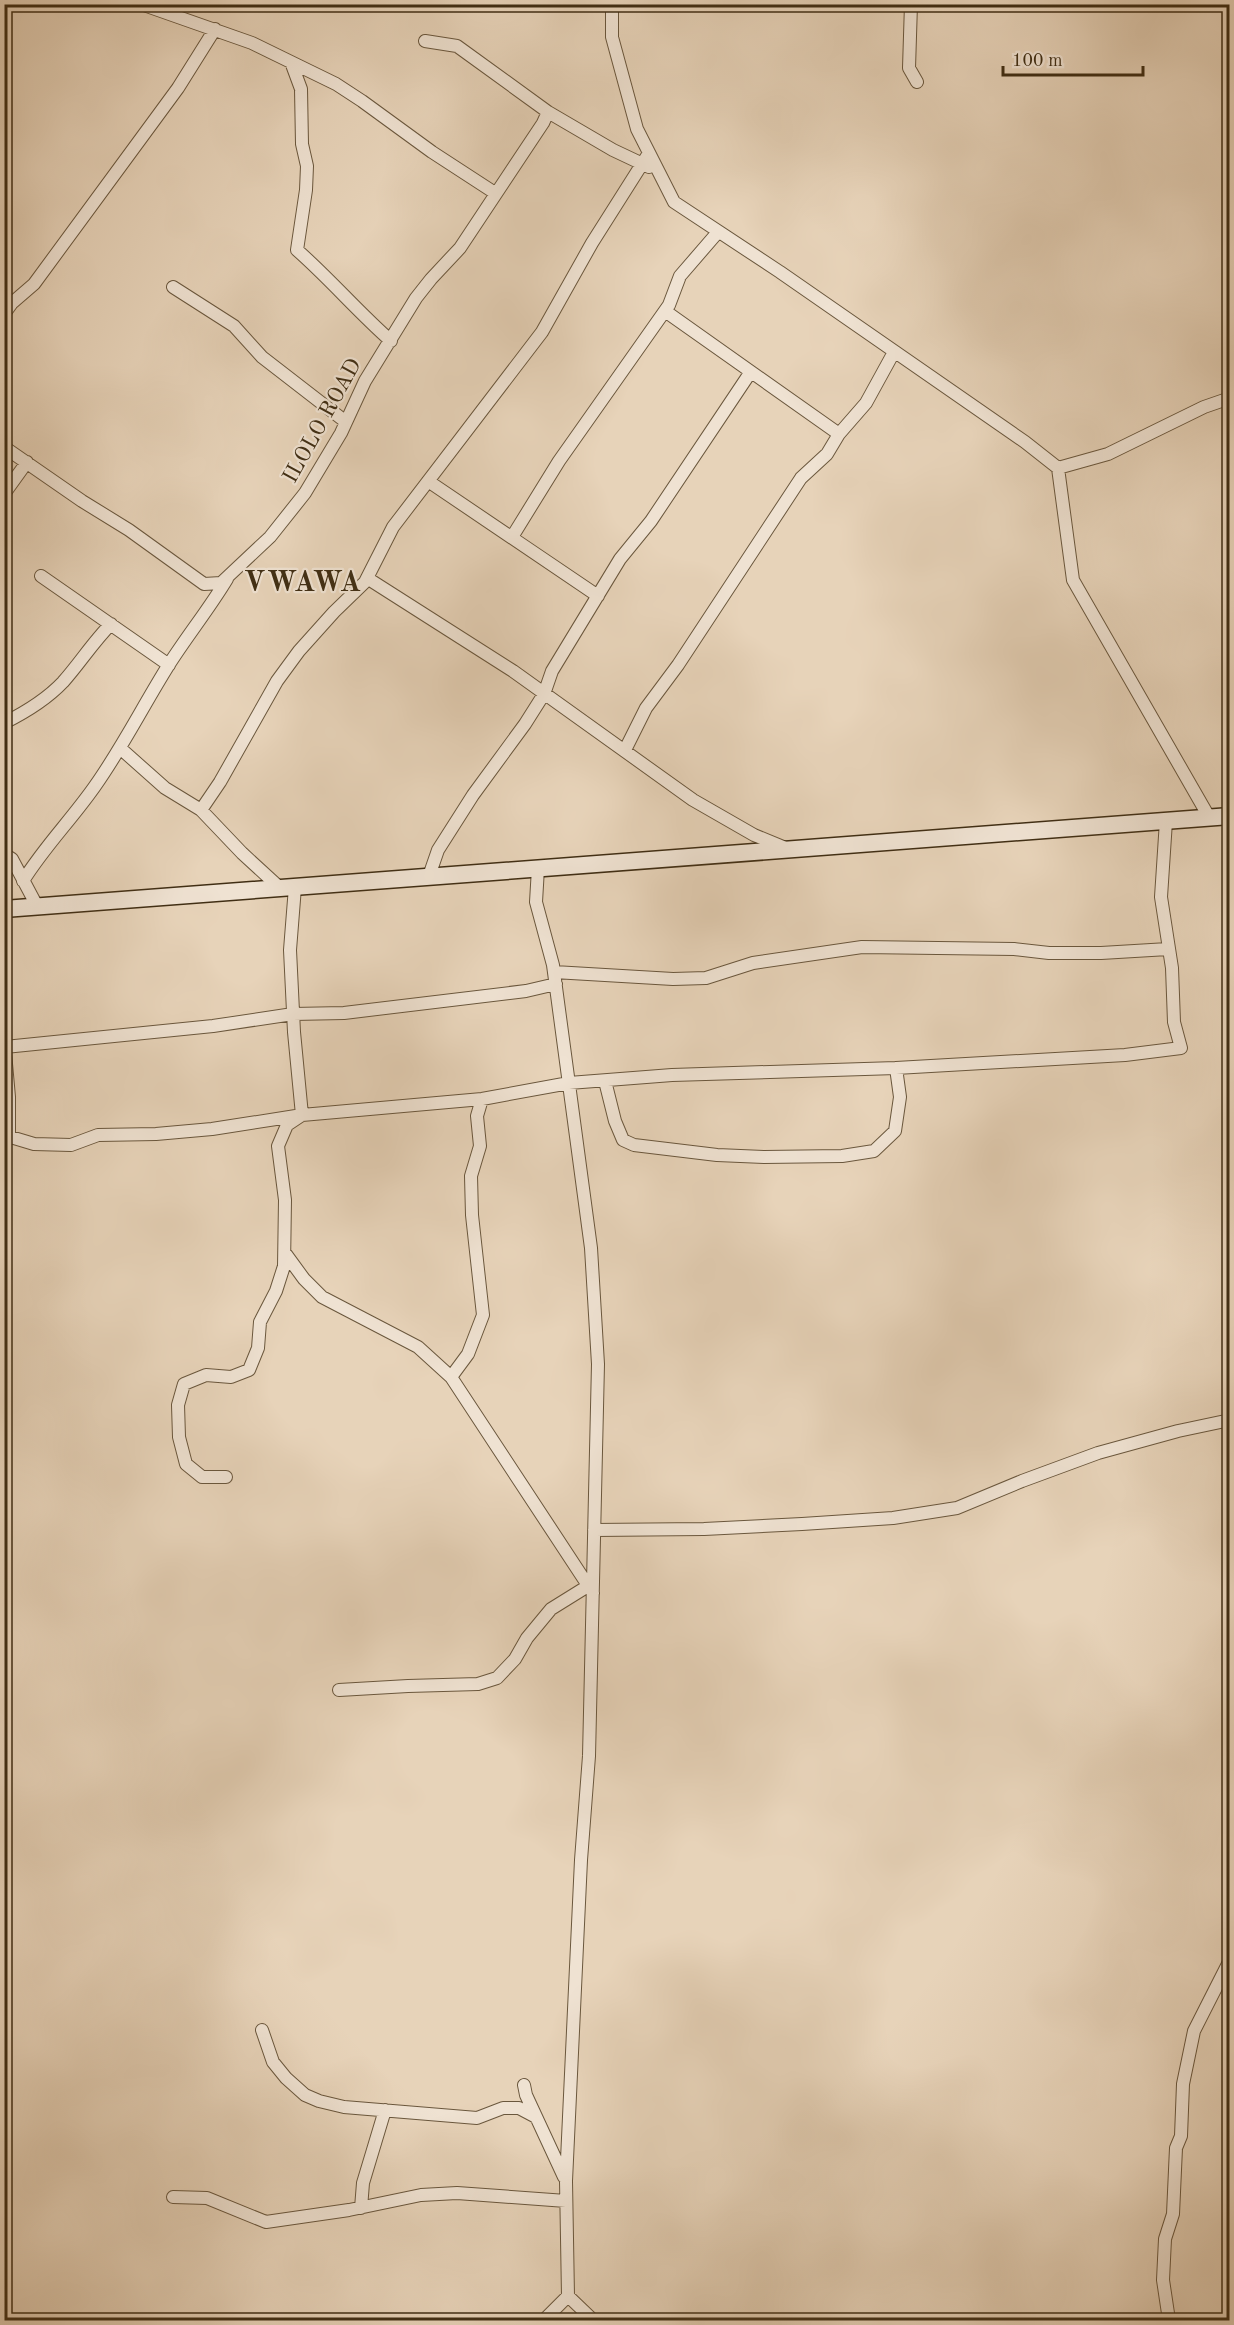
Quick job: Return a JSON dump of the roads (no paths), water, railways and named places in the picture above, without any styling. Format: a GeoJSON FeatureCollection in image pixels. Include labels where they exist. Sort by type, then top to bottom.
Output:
{"type":"FeatureCollection","features":[{"type":"Feature","properties":{"kind":"street"},"geometry":{"type":"LineString","coordinates":[[141,4],[252,43],[291,62],[362,100],[432,152],[495,193]]}},
{"type":"Feature","properties":{"kind":"street"},"geometry":{"type":"LineString","coordinates":[[612,4],[612,37],[645,158],[658,171],[674,202],[894,352],[1058,468],[1073,580],[1209,817]]}},
{"type":"Feature","properties":{"kind":"street"},"geometry":{"type":"LineString","coordinates":[[910,4],[909,68],[917,82]]}},
{"type":"Feature","properties":{"kind":"street"},"geometry":{"type":"LineString","coordinates":[[4,314],[12,303],[34,284],[178,88],[215,30]]}},
{"type":"Feature","properties":{"kind":"street"},"geometry":{"type":"LineString","coordinates":[[425,40],[457,46],[548,111],[613,150],[645,158]]}},
{"type":"Feature","properties":{"kind":"street"},"geometry":{"type":"LineString","coordinates":[[291,62],[302,89],[302,144],[307,166],[306,190],[297,250],[326,275],[358,312],[391,341]]}},
{"type":"Feature","properties":{"kind":"street","name":"ILOLO ROAD"},"geometry":{"type":"LineString","coordinates":[[4,447],[82,501],[129,530],[204,584],[221,583],[270,537],[305,493],[346,422],[365,381],[416,298],[460,248],[543,123],[548,111]]}},
{"type":"Feature","properties":{"kind":"street"},"geometry":{"type":"LineString","coordinates":[[201,810],[220,782],[277,681],[299,651],[367,578],[393,527],[542,332],[592,243],[645,158]]}},
{"type":"Feature","properties":{"kind":"street"},"geometry":{"type":"LineString","coordinates":[[512,537],[559,461],[665,311],[680,276],[718,232]]}},
{"type":"Feature","properties":{"kind":"street"},"geometry":{"type":"LineString","coordinates":[[173,287],[234,326],[262,357],[346,422]]}},
{"type":"Feature","properties":{"kind":"street"},"geometry":{"type":"LineString","coordinates":[[665,311],[839,434]]}},
{"type":"Feature","properties":{"kind":"street"},"geometry":{"type":"LineString","coordinates":[[624,750],[646,708],[678,665],[801,478],[827,454],[839,434],[866,403],[894,352]]}},
{"type":"Feature","properties":{"kind":"street"},"geometry":{"type":"LineString","coordinates":[[429,876],[438,850],[473,795],[544,694],[552,670],[621,559],[664,502],[750,373]]}},
{"type":"Feature","properties":{"kind":"street"},"geometry":{"type":"LineString","coordinates":[[1058,468],[1108,454],[1204,407],[1230,398]]}},
{"type":"Feature","properties":{"kind":"street"},"geometry":{"type":"LineString","coordinates":[[4,494],[27,462]]}},
{"type":"Feature","properties":{"kind":"street"},"geometry":{"type":"LineString","coordinates":[[428,481],[598,596]]}},
{"type":"Feature","properties":{"kind":"street"},"geometry":{"type":"LineString","coordinates":[[41,576],[169,665]]}},
{"type":"Feature","properties":{"kind":"street"},"geometry":{"type":"LineString","coordinates":[[23,881],[38,857],[95,786],[169,665],[230,576]]}},
{"type":"Feature","properties":{"kind":"street"},"geometry":{"type":"LineString","coordinates":[[367,578],[513,670],[693,800],[754,835],[789,849]]}},
{"type":"Feature","properties":{"kind":"street"},"geometry":{"type":"LineString","coordinates":[[4,723],[33,708],[62,684],[93,642],[111,624]]}},
{"type":"Feature","properties":{"kind":"street"},"geometry":{"type":"LineString","coordinates":[[120,748],[165,788],[201,810],[242,853],[288,887]]}},
{"type":"Feature","properties":{"kind":"street"},"geometry":{"type":"LineString","coordinates":[[4,909],[1230,816]]}},
{"type":"Feature","properties":{"kind":"street"},"geometry":{"type":"LineString","coordinates":[[1166,821],[1161,897],[1172,968],[1174,1022],[1181,1048],[1125,1055],[896,1068],[672,1075],[569,1083],[482,1099],[302,1115],[212,1129],[156,1134],[98,1135],[71,1145],[34,1144],[7,1136],[5,1044],[213,1026],[293,1014],[344,1013],[526,991],[555,978],[706,978],[753,963],[862,948],[1014,949],[1048,953],[1168,949]]}},
{"type":"Feature","properties":{"kind":"street"},"geometry":{"type":"LineString","coordinates":[[4,854],[12,859],[37,906]]}},
{"type":"Feature","properties":{"kind":"street"},"geometry":{"type":"LineString","coordinates":[[538,868],[536,902],[555,978],[591,1248],[597,1352],[594,1530],[590,1589],[589,1756],[580,1883],[566,2181],[568,2296],[593,2320]]}},
{"type":"Feature","properties":{"kind":"street"},"geometry":{"type":"LineString","coordinates":[[288,887],[293,1014],[302,1115]]}},
{"type":"Feature","properties":{"kind":"street"},"geometry":{"type":"LineString","coordinates":[[605,1080],[622,1140],[634,1145],[717,1155],[842,1156],[874,1151],[895,1131],[900,1097],[896,1068]]}},
{"type":"Feature","properties":{"kind":"street"},"geometry":{"type":"LineString","coordinates":[[451,1377],[468,1354],[483,1316],[472,1215],[471,1176],[480,1146],[477,1116],[482,1099]]}},
{"type":"Feature","properties":{"kind":"street"},"geometry":{"type":"LineString","coordinates":[[226,1477],[202,1477],[186,1464],[179,1437],[178,1405],[184,1384],[206,1375],[231,1377],[249,1370],[258,1348],[260,1322],[276,1291],[284,1266],[285,1200],[278,1146],[287,1125],[302,1115]]}},
{"type":"Feature","properties":{"kind":"street"},"geometry":{"type":"LineString","coordinates":[[285,1253],[304,1279],[322,1297],[418,1347],[451,1377],[590,1589]]}},
{"type":"Feature","properties":{"kind":"street"},"geometry":{"type":"LineString","coordinates":[[594,1530],[705,1529],[802,1524],[893,1518],[957,1508],[1098,1453],[1178,1431],[1230,1420]]}},
{"type":"Feature","properties":{"kind":"street"},"geometry":{"type":"LineString","coordinates":[[339,1690],[478,1684],[497,1678],[515,1659],[527,1638],[551,1610],[590,1589]]}},
{"type":"Feature","properties":{"kind":"street"},"geometry":{"type":"LineString","coordinates":[[1169,2320],[1163,2280],[1165,2239],[1173,2214],[1176,2148],[1181,2136],[1183,2084],[1194,2031],[1230,1960]]}},
{"type":"Feature","properties":{"kind":"street"},"geometry":{"type":"LineString","coordinates":[[262,2030],[273,2062],[286,2078],[305,2095],[319,2101],[344,2107],[477,2118],[503,2108],[519,2108],[536,2117]]}},
{"type":"Feature","properties":{"kind":"street"},"geometry":{"type":"LineString","coordinates":[[524,2085],[536,2117],[566,2181]]}},
{"type":"Feature","properties":{"kind":"street"},"geometry":{"type":"LineString","coordinates":[[361,2208],[363,2184],[385,2110]]}},
{"type":"Feature","properties":{"kind":"street"},"geometry":{"type":"LineString","coordinates":[[173,2197],[207,2198],[266,2222],[361,2208],[421,2195],[457,2193],[566,2201]]}},
{"type":"Feature","properties":{"kind":"street"},"geometry":{"type":"LineString","coordinates":[[544,2320],[568,2296]]}},
{"type":"Feature","properties":{"kind":"district","name":"VWAWA"},"geometry":{"type":"Point","coordinates":[303,581]}}]}
